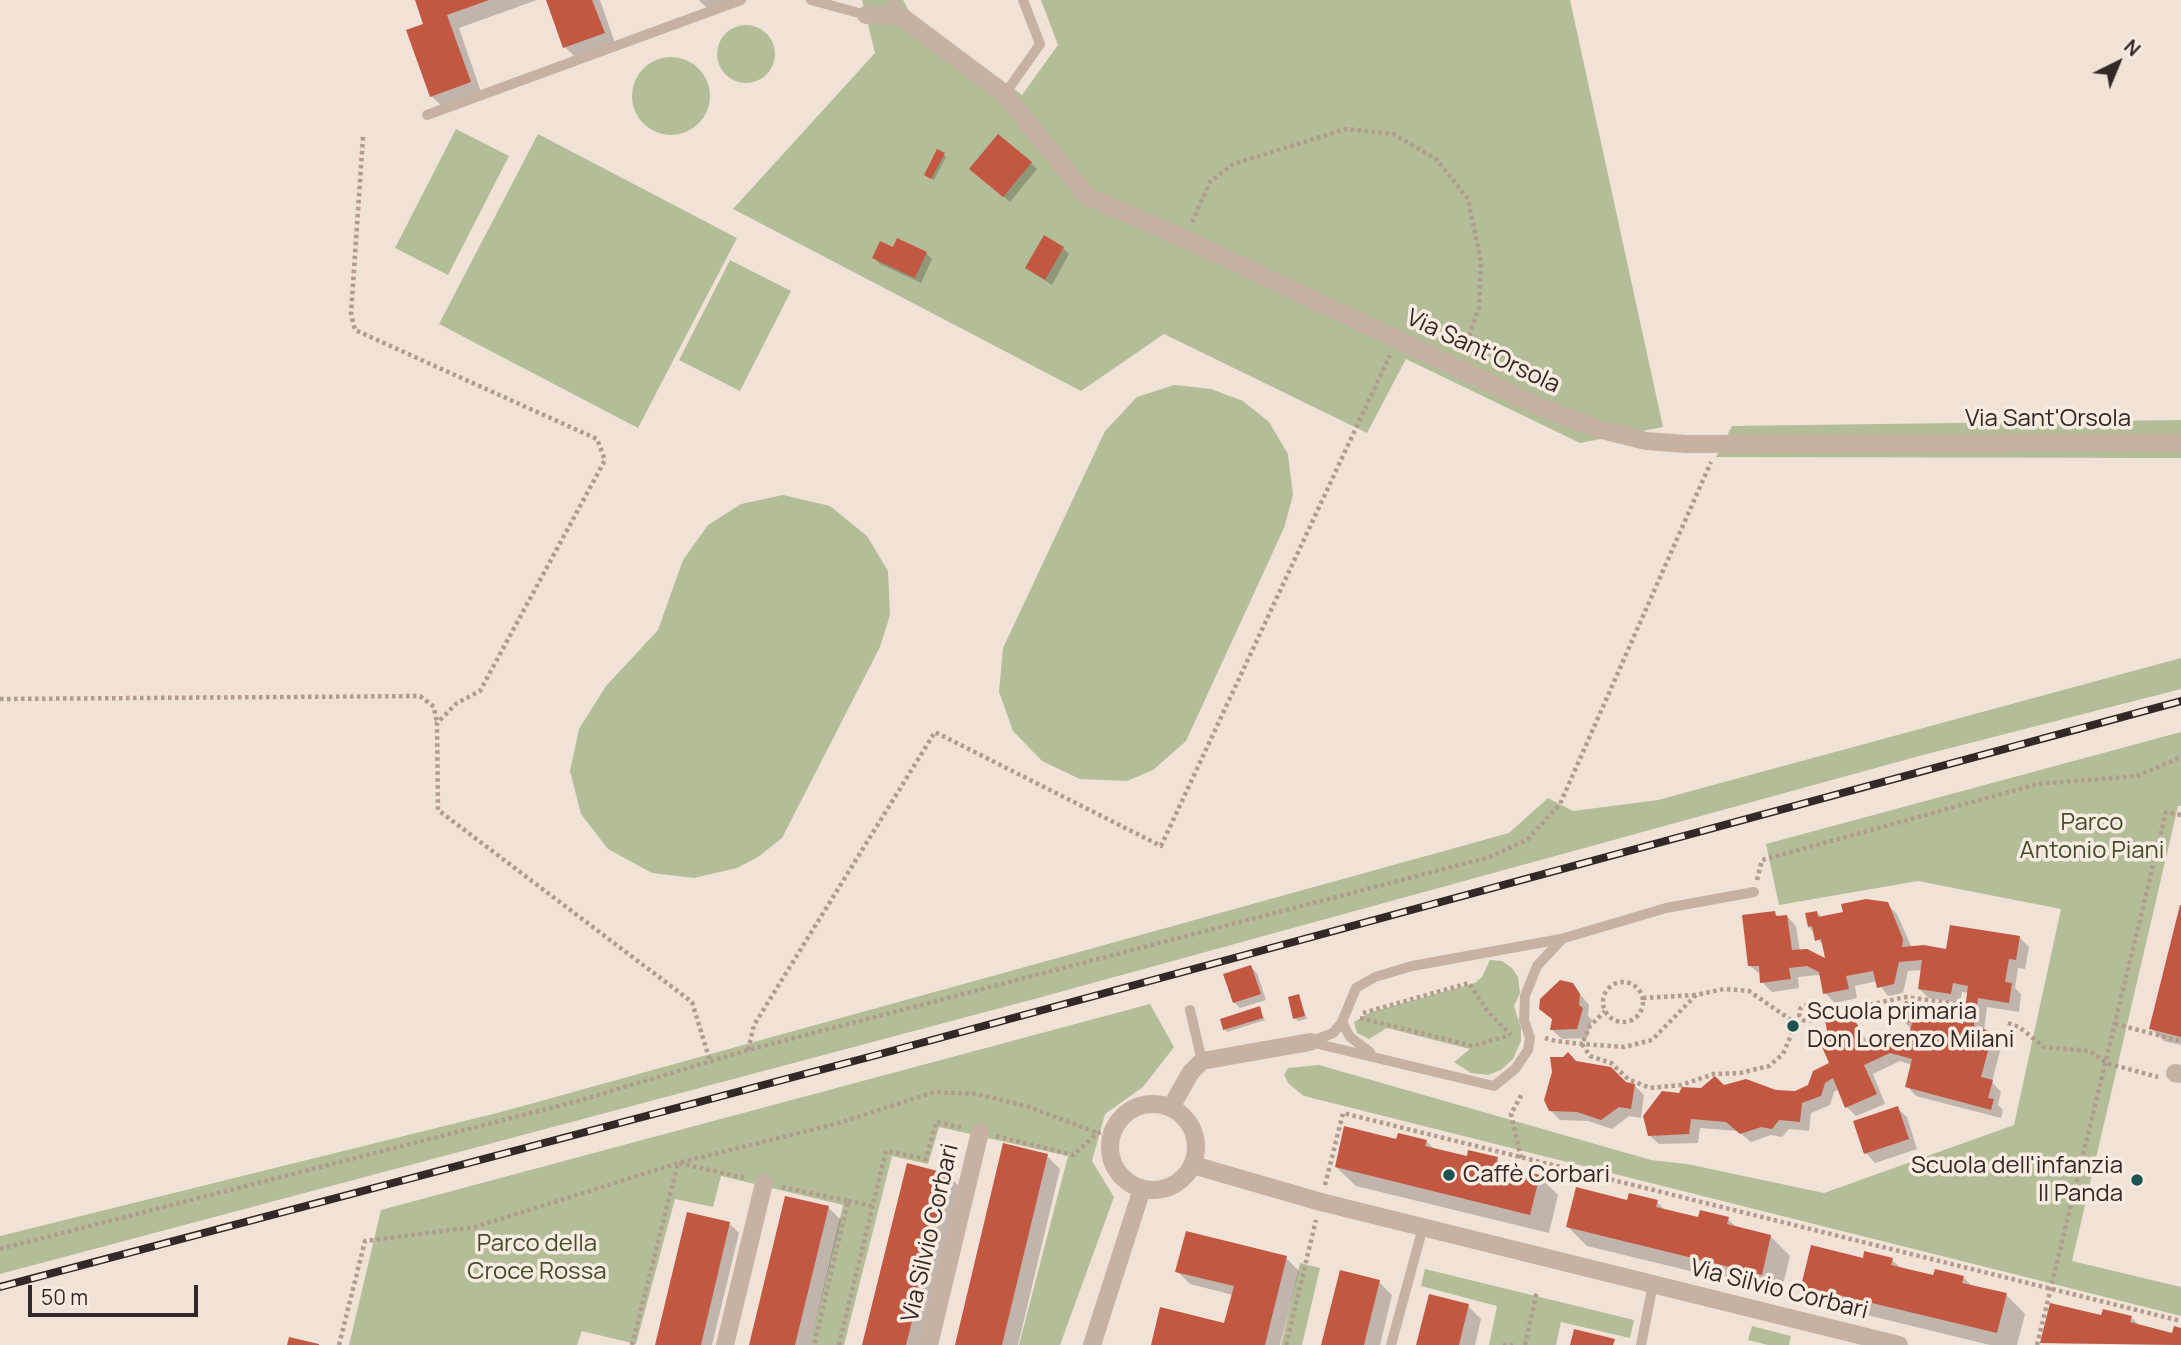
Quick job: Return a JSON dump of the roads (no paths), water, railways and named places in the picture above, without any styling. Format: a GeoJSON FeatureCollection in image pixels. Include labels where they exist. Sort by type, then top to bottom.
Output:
{"type":"FeatureCollection","features":[{"type":"Feature","properties":{"kind":"street"},"geometry":{"type":"LineString","coordinates":[[866,15],[901,16]]}},
{"type":"Feature","properties":{"kind":"street","name":"Via Sant'Orsola"},"geometry":{"type":"LineString","coordinates":[[901,16],[1005,94],[1087,197],[1185,239],[1542,408],[1646,441],[1686,444],[2181,443]]}},
{"type":"Feature","properties":{"kind":"street"},"geometry":{"type":"LineString","coordinates":[[1171,1107],[1191,1072],[1202,1061],[1310,1042]]}},
{"type":"Feature","properties":{"kind":"street"},"geometry":{"type":"LineString","coordinates":[[1145,1104],[1171,1107],[1191,1126],[1196,1139],[1193,1166],[1186,1176],[1166,1189],[1143,1189],[1131,1184],[1114,1165],[1106,1130],[1121,1116],[1145,1104]]}},
{"type":"Feature","properties":{"kind":"street","name":"Via Silvio Corbari"},"geometry":{"type":"LineString","coordinates":[[929,1345],[980,1132]]}},
{"type":"Feature","properties":{"kind":"street","name":"Via Silvio Corbari"},"geometry":{"type":"LineString","coordinates":[[1193,1166],[1423,1227],[1895,1345]]}},
{"type":"Feature","properties":{"kind":"street"},"geometry":{"type":"LineString","coordinates":[[725,1345],[764,1183]]}},
{"type":"Feature","properties":{"kind":"street"},"geometry":{"type":"LineString","coordinates":[[1092,1345],[1143,1189]]}},
{"type":"Feature","properties":{"kind":"lane"},"geometry":{"type":"LineString","coordinates":[[427,115],[741,0]]}},
{"type":"Feature","properties":{"kind":"lane"},"geometry":{"type":"LineString","coordinates":[[811,0],[866,15]]}},
{"type":"Feature","properties":{"kind":"lane"},"geometry":{"type":"LineString","coordinates":[[892,0],[901,16]]}},
{"type":"Feature","properties":{"kind":"lane"},"geometry":{"type":"LineString","coordinates":[[1005,94],[1040,44],[1023,0]]}},
{"type":"Feature","properties":{"kind":"lane"},"geometry":{"type":"LineString","coordinates":[[1310,1042],[1333,1033],[1342,1022],[1356,988],[1375,977],[1412,966],[1561,939],[1666,908],[1754,892]]}},
{"type":"Feature","properties":{"kind":"lane"},"geometry":{"type":"LineString","coordinates":[[1310,1042],[1494,1086],[1515,1069],[1528,1050],[1530,1038],[1524,1020],[1525,996],[1537,966],[1561,939]]}},
{"type":"Feature","properties":{"kind":"lane"},"geometry":{"type":"LineString","coordinates":[[1190,1010],[1202,1061]]}},
{"type":"Feature","properties":{"kind":"lane"},"geometry":{"type":"LineString","coordinates":[[1342,1022],[1350,1037],[1376,1056]]}},
{"type":"Feature","properties":{"kind":"lane"},"geometry":{"type":"LineString","coordinates":[[1391,1345],[1423,1227]]}},
{"type":"Feature","properties":{"kind":"lane","name":"Via Silvio Corbari"},"geometry":{"type":"LineString","coordinates":[[1641,1345],[1653,1284]]}},
{"type":"Feature","properties":{"kind":"railway"},"geometry":{"type":"LineString","coordinates":[[0,1287],[873,1056],[2181,701]]}},
{"type":"Feature","properties":{"kind":"place","name":"Scuola primaria Don Lorenzo Milani"},"geometry":{"type":"Point","coordinates":[1793,1026]}},
{"type":"Feature","properties":{"kind":"place","name":"Caffè Corbari"},"geometry":{"type":"Point","coordinates":[1449,1175]}},
{"type":"Feature","properties":{"kind":"place","name":"Scuola dell'infanzia Il Panda"},"geometry":{"type":"Point","coordinates":[2137,1180]}},
{"type":"Feature","properties":{"kind":"park label","name":"Parco Antonio Piani"},"geometry":{"type":"Point","coordinates":[2092,837]}},
{"type":"Feature","properties":{"kind":"park label","name":"Parco della Croce Rossa"},"geometry":{"type":"Point","coordinates":[537,1258]}}]}
